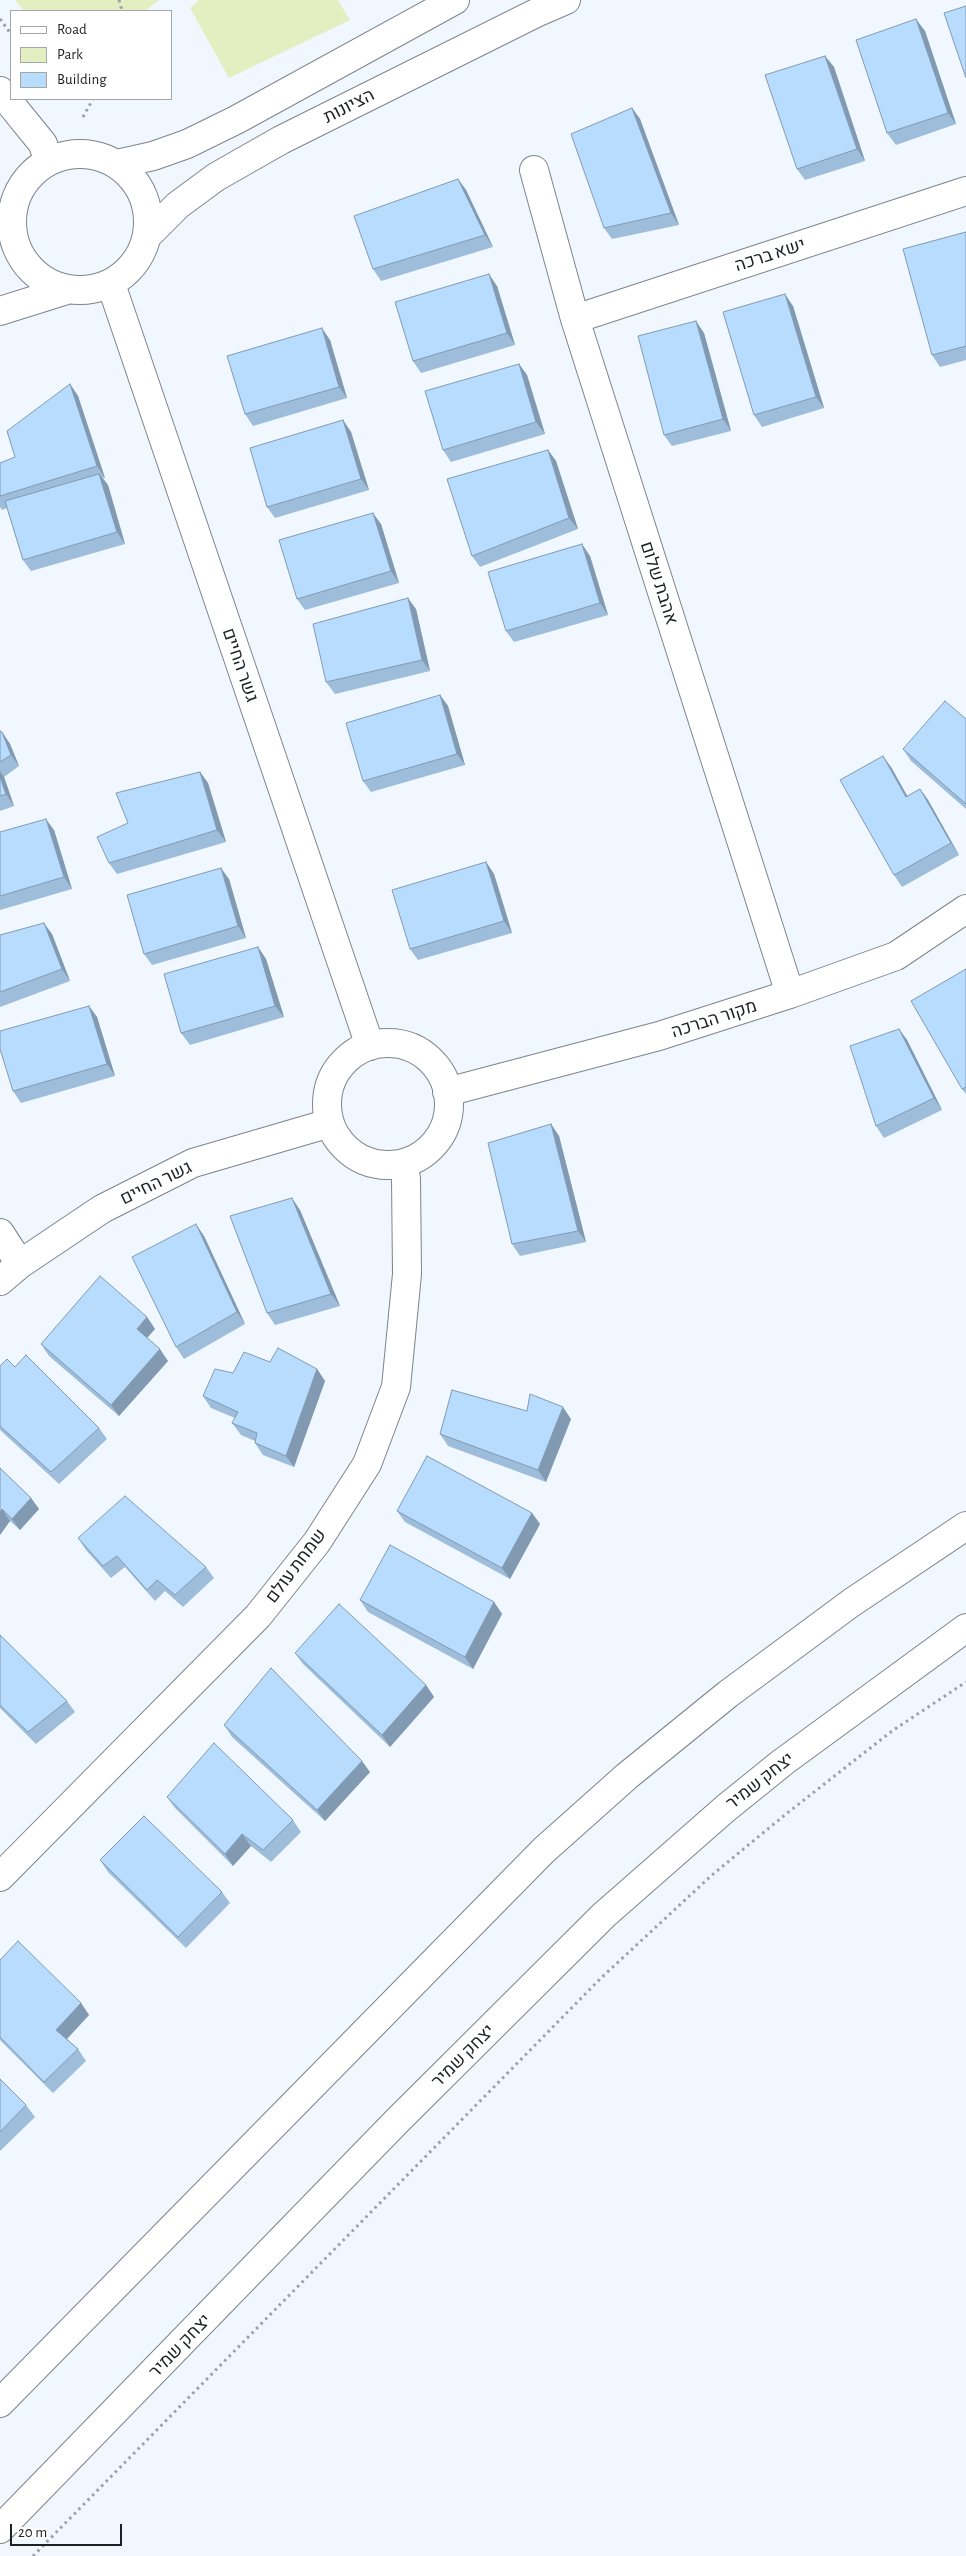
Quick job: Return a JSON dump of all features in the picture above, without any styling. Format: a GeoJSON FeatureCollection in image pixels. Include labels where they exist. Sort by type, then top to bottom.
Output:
{"type":"FeatureCollection","features":[{"type":"Feature","properties":{"kind":"street"},"geometry":{"type":"LineString","coordinates":[[117,164],[153,156],[204,136],[455,0]]}},
{"type":"Feature","properties":{"kind":"street","name":"הציונות"},"geometry":{"type":"LineString","coordinates":[[148,235],[178,205],[216,177],[281,140],[566,0]]}},
{"type":"Feature","properties":{"kind":"street"},"geometry":{"type":"LineString","coordinates":[[0,91],[43,144],[48,160]]}},
{"type":"Feature","properties":{"kind":"street"},"geometry":{"type":"LineString","coordinates":[[0,311],[67,290],[89,290],[111,284],[128,272],[140,255],[148,235],[148,214],[143,195],[132,178],[117,164],[98,156],[78,153],[48,160],[29,176],[14,200],[5,228],[29,269],[46,282],[67,290]]}},
{"type":"Feature","properties":{"kind":"street","name":"אהבת שלום"},"geometry":{"type":"LineString","coordinates":[[534,170],[575,319],[790,994]]}},
{"type":"Feature","properties":{"kind":"street","name":"ישא ברכה"},"geometry":{"type":"LineString","coordinates":[[575,319],[966,191]]}},
{"type":"Feature","properties":{"kind":"street","name":"גשר החיים"},"geometry":{"type":"LineString","coordinates":[[111,284],[370,1046]]}},
{"type":"Feature","properties":{"kind":"street","name":"מקור הברכה"},"geometry":{"type":"LineString","coordinates":[[447,1092],[660,1036],[790,994],[896,956],[966,909]]}},
{"type":"Feature","properties":{"kind":"street"},"geometry":{"type":"LineString","coordinates":[[398,1043],[426,1056],[444,1077],[447,1092],[450,1105],[449,1116],[442,1136],[423,1156],[397,1166],[369,1164],[349,1152],[334,1134],[326,1112],[330,1082],[347,1057],[370,1046],[398,1043]]}},
{"type":"Feature","properties":{"kind":"street","name":"גשר החיים"},"geometry":{"type":"LineString","coordinates":[[10,1273],[102,1209],[193,1163],[330,1123]]}},
{"type":"Feature","properties":{"kind":"street","name":"שמחת עולם"},"geometry":{"type":"LineString","coordinates":[[0,1877],[258,1616],[317,1542],[367,1464],[396,1387],[407,1274],[406,1178],[402,1164]]}},
{"type":"Feature","properties":{"kind":"street"},"geometry":{"type":"LineString","coordinates":[[0,1233],[10,1273]]}},
{"type":"Feature","properties":{"kind":"street"},"geometry":{"type":"LineString","coordinates":[[0,2403],[551,1844],[627,1776],[728,1694],[851,1603],[966,1526]]}},
{"type":"Feature","properties":{"kind":"street","name":"יצחק שמיר"},"geometry":{"type":"LineString","coordinates":[[0,2530],[397,2121],[604,1915],[726,1808],[776,1768],[966,1628]]}},
{"type":"Feature","properties":{"kind":"path"},"geometry":{"type":"LineString","coordinates":[[0,19],[10,33]]}},
{"type":"Feature","properties":{"kind":"path"},"geometry":{"type":"LineString","coordinates":[[83,118],[92,100]]}},
{"type":"Feature","properties":{"kind":"path"},"geometry":{"type":"LineString","coordinates":[[33,2556],[600,1978],[712,1875],[786,1814],[892,1732],[966,1682]]}},
{"type":"Feature","properties":{"kind":"green space"},"geometry":{"type":"Polygon","coordinates":[[[15,0],[159,0],[146,10],[23,10],[15,0]]]}},
{"type":"Feature","properties":{"kind":"green space"},"geometry":{"type":"Polygon","coordinates":[[[199,0],[338,0],[350,20],[229,78],[190,8],[199,0]]]}},
{"type":"Feature","properties":{"kind":"building"},"geometry":{"type":"Polygon","coordinates":[[[966,6],[966,78],[944,13],[966,6]]]}},
{"type":"Feature","properties":{"kind":"building"},"geometry":{"type":"Polygon","coordinates":[[[916,19],[948,113],[887,133],[856,40],[916,19]]]}},
{"type":"Feature","properties":{"kind":"building"},"geometry":{"type":"Polygon","coordinates":[[[825,56],[857,149],[797,169],[765,75],[825,56]]]}},
{"type":"Feature","properties":{"kind":"building"},"geometry":{"type":"Polygon","coordinates":[[[632,108],[671,213],[604,228],[571,134],[632,108]]]}},
{"type":"Feature","properties":{"kind":"building"},"geometry":{"type":"Polygon","coordinates":[[[458,179],[485,235],[373,269],[354,216],[458,179]]]}},
{"type":"Feature","properties":{"kind":"building"},"geometry":{"type":"Polygon","coordinates":[[[966,232],[966,346],[932,355],[903,249],[966,232]]]}},
{"type":"Feature","properties":{"kind":"building"},"geometry":{"type":"Polygon","coordinates":[[[489,274],[507,333],[413,361],[395,302],[489,274]]]}},
{"type":"Feature","properties":{"kind":"building"},"geometry":{"type":"Polygon","coordinates":[[[785,294],[816,397],[754,415],[723,312],[785,294]]]}},
{"type":"Feature","properties":{"kind":"building"},"geometry":{"type":"Polygon","coordinates":[[[696,321],[723,419],[664,435],[638,336],[696,321]]]}},
{"type":"Feature","properties":{"kind":"building"},"geometry":{"type":"Polygon","coordinates":[[[322,328],[339,387],[245,414],[227,356],[322,328]]]}},
{"type":"Feature","properties":{"kind":"building"},"geometry":{"type":"Polygon","coordinates":[[[519,364],[536,422],[443,450],[425,391],[519,364]]]}},
{"type":"Feature","properties":{"kind":"building"},"geometry":{"type":"Polygon","coordinates":[[[70,384],[97,466],[0,496],[0,463],[15,457],[7,431],[70,384]]]}},
{"type":"Feature","properties":{"kind":"building"},"geometry":{"type":"Polygon","coordinates":[[[343,420],[361,479],[267,507],[250,448],[343,420]]]}},
{"type":"Feature","properties":{"kind":"building"},"geometry":{"type":"Polygon","coordinates":[[[548,450],[569,518],[472,556],[447,479],[548,450]]]}},
{"type":"Feature","properties":{"kind":"building"},"geometry":{"type":"Polygon","coordinates":[[[99,474],[117,532],[23,560],[5,501],[99,474]]]}},
{"type":"Feature","properties":{"kind":"building"},"geometry":{"type":"Polygon","coordinates":[[[373,513],[391,571],[297,599],[279,540],[373,513]]]}},
{"type":"Feature","properties":{"kind":"building"},"geometry":{"type":"Polygon","coordinates":[[[582,544],[600,603],[506,631],[488,572],[582,544]]]}},
{"type":"Feature","properties":{"kind":"building"},"geometry":{"type":"Polygon","coordinates":[[[408,598],[422,660],[326,682],[313,624],[408,598]]]}},
{"type":"Feature","properties":{"kind":"building"},"geometry":{"type":"Polygon","coordinates":[[[440,695],[457,754],[363,781],[346,723],[440,695]]]}},
{"type":"Feature","properties":{"kind":"building"},"geometry":{"type":"Polygon","coordinates":[[[945,701],[966,719],[966,804],[903,749],[945,701]]]}},
{"type":"Feature","properties":{"kind":"building"},"geometry":{"type":"Polygon","coordinates":[[[0,731],[11,755],[0,762],[0,731]]]}},
{"type":"Feature","properties":{"kind":"building"},"geometry":{"type":"Polygon","coordinates":[[[883,756],[906,797],[920,789],[951,843],[894,875],[840,780],[883,756]]]}},
{"type":"Feature","properties":{"kind":"building"},"geometry":{"type":"Polygon","coordinates":[[[200,772],[217,830],[109,863],[97,837],[128,823],[116,793],[200,772]]]}},
{"type":"Feature","properties":{"kind":"building"},"geometry":{"type":"Polygon","coordinates":[[[0,777],[6,794],[0,796],[0,777]]]}},
{"type":"Feature","properties":{"kind":"building"},"geometry":{"type":"Polygon","coordinates":[[[46,819],[64,877],[0,896],[0,832],[46,819]]]}},
{"type":"Feature","properties":{"kind":"building"},"geometry":{"type":"Polygon","coordinates":[[[486,862],[504,921],[410,949],[392,890],[486,862]]]}},
{"type":"Feature","properties":{"kind":"building"},"geometry":{"type":"Polygon","coordinates":[[[221,868],[238,926],[144,954],[127,895],[221,868]]]}},
{"type":"Feature","properties":{"kind":"building"},"geometry":{"type":"Polygon","coordinates":[[[44,923],[62,969],[0,992],[0,935],[44,923]]]}},
{"type":"Feature","properties":{"kind":"building"},"geometry":{"type":"Polygon","coordinates":[[[258,947],[275,1006],[181,1033],[164,974],[258,947]]]}},
{"type":"Feature","properties":{"kind":"building"},"geometry":{"type":"Polygon","coordinates":[[[966,969],[966,1087],[962,1089],[911,1001],[966,969]]]}},
{"type":"Feature","properties":{"kind":"building"},"geometry":{"type":"Polygon","coordinates":[[[89,1006],[107,1064],[13,1091],[0,1049],[0,1031],[89,1006]]]}},
{"type":"Feature","properties":{"kind":"building"},"geometry":{"type":"Polygon","coordinates":[[[899,1029],[934,1098],[876,1126],[850,1046],[899,1029]]]}},
{"type":"Feature","properties":{"kind":"building"},"geometry":{"type":"Polygon","coordinates":[[[551,1124],[578,1231],[512,1244],[488,1143],[551,1124]]]}},
{"type":"Feature","properties":{"kind":"building"},"geometry":{"type":"Polygon","coordinates":[[[292,1198],[331,1294],[267,1313],[230,1216],[292,1198]]]}},
{"type":"Feature","properties":{"kind":"building"},"geometry":{"type":"Polygon","coordinates":[[[196,1224],[237,1312],[176,1347],[132,1257],[196,1224]]]}},
{"type":"Feature","properties":{"kind":"building"},"geometry":{"type":"Polygon","coordinates":[[[100,1276],[147,1317],[137,1329],[160,1349],[111,1405],[41,1344],[100,1276]]]}},
{"type":"Feature","properties":{"kind":"building"},"geometry":{"type":"Polygon","coordinates":[[[278,1348],[317,1369],[286,1456],[255,1443],[257,1433],[232,1423],[238,1412],[203,1396],[215,1369],[233,1373],[244,1352],[270,1362],[278,1348]]]}},
{"type":"Feature","properties":{"kind":"building"},"geometry":{"type":"Polygon","coordinates":[[[26,1355],[99,1428],[51,1472],[0,1426],[0,1366],[7,1359],[15,1367],[26,1355]]]}},
{"type":"Feature","properties":{"kind":"building"},"geometry":{"type":"Polygon","coordinates":[[[452,1390],[527,1411],[530,1394],[563,1407],[538,1470],[440,1434],[452,1390]]]}},
{"type":"Feature","properties":{"kind":"building"},"geometry":{"type":"Polygon","coordinates":[[[427,1456],[532,1513],[502,1568],[397,1511],[427,1456]]]}},
{"type":"Feature","properties":{"kind":"building"},"geometry":{"type":"Polygon","coordinates":[[[0,1468],[31,1498],[12,1519],[2,1509],[0,1512],[0,1468]]]}},
{"type":"Feature","properties":{"kind":"building"},"geometry":{"type":"Polygon","coordinates":[[[125,1496],[206,1567],[175,1595],[157,1580],[147,1590],[117,1556],[103,1566],[78,1538],[125,1496]]]}},
{"type":"Feature","properties":{"kind":"building"},"geometry":{"type":"Polygon","coordinates":[[[390,1545],[494,1602],[465,1657],[360,1600],[390,1545]]]}},
{"type":"Feature","properties":{"kind":"building"},"geometry":{"type":"Polygon","coordinates":[[[339,1604],[426,1685],[382,1735],[295,1653],[339,1604]]]}},
{"type":"Feature","properties":{"kind":"building"},"geometry":{"type":"Polygon","coordinates":[[[0,1635],[67,1701],[28,1732],[0,1705],[0,1635]]]}},
{"type":"Feature","properties":{"kind":"building"},"geometry":{"type":"Polygon","coordinates":[[[271,1668],[362,1761],[317,1810],[224,1725],[271,1668]]]}},
{"type":"Feature","properties":{"kind":"building"},"geometry":{"type":"Polygon","coordinates":[[[214,1743],[293,1820],[263,1850],[242,1834],[225,1854],[167,1797],[214,1743]]]}},
{"type":"Feature","properties":{"kind":"building"},"geometry":{"type":"Polygon","coordinates":[[[144,1816],[222,1892],[178,1937],[100,1860],[144,1816]]]}},
{"type":"Feature","properties":{"kind":"building"},"geometry":{"type":"Polygon","coordinates":[[[18,1941],[81,2003],[56,2030],[78,2049],[44,2082],[0,2037],[0,1960],[18,1941]]]}},
{"type":"Feature","properties":{"kind":"building"},"geometry":{"type":"Polygon","coordinates":[[[0,2079],[26,2105],[0,2132],[0,2079]]]}}]}
